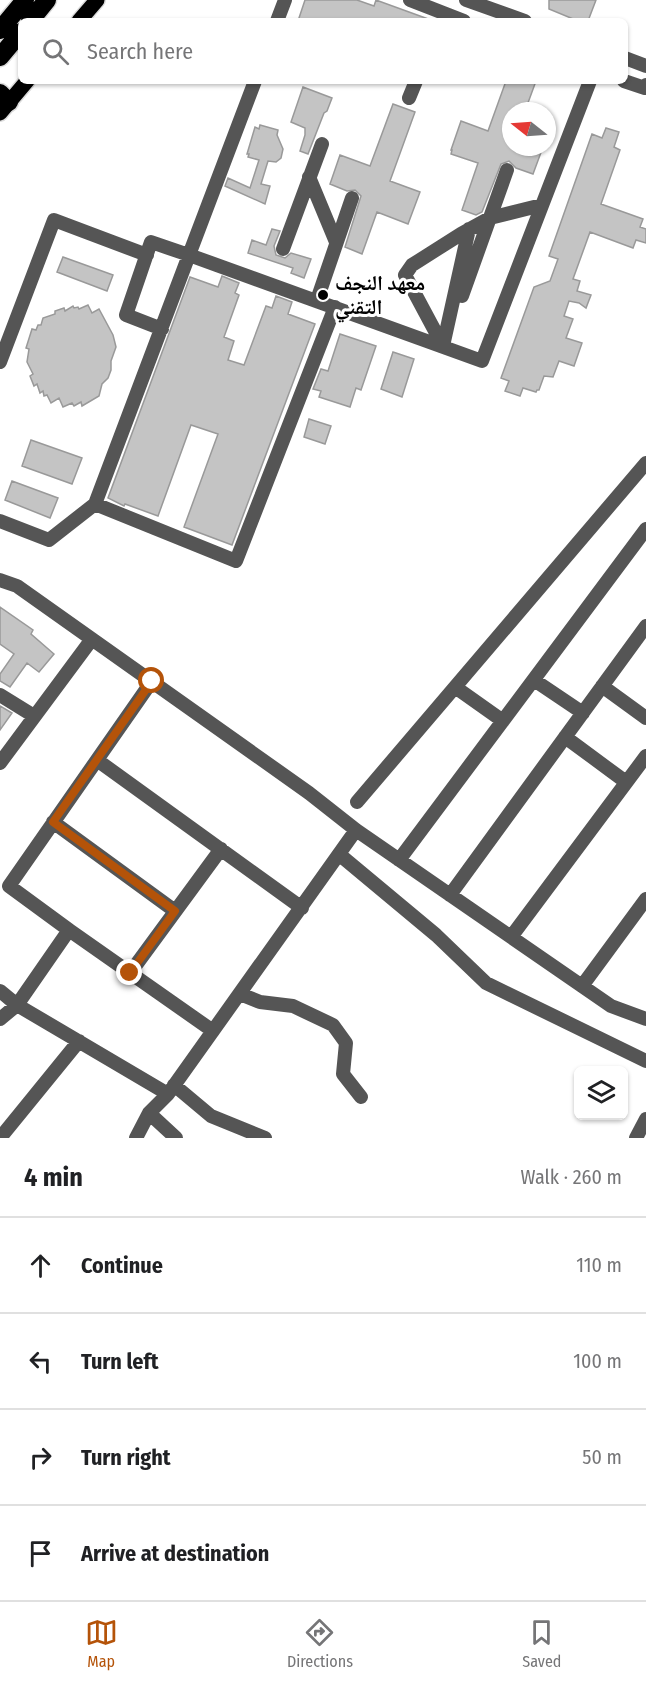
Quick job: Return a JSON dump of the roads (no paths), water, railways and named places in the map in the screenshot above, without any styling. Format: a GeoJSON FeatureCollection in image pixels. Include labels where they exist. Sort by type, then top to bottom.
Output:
{"type":"FeatureCollection","features":[{"type":"Feature","properties":{"kind":"highway"},"geometry":{"type":"LineString","coordinates":[[0,30],[25,0]]}},
{"type":"Feature","properties":{"kind":"highway"},"geometry":{"type":"LineString","coordinates":[[32,18],[47,0]]}},
{"type":"Feature","properties":{"kind":"highway"},"geometry":{"type":"LineString","coordinates":[[0,57],[18,36]]}},
{"type":"Feature","properties":{"kind":"main road"},"geometry":{"type":"LineString","coordinates":[[82,18],[97,0]]}},
{"type":"Feature","properties":{"kind":"main road"},"geometry":{"type":"LineString","coordinates":[[3,103],[24,84]]}},
{"type":"Feature","properties":{"kind":"street"},"geometry":{"type":"LineString","coordinates":[[278,18],[285,0]]}},
{"type":"Feature","properties":{"kind":"street"},"geometry":{"type":"LineString","coordinates":[[410,0],[441,17]]}},
{"type":"Feature","properties":{"kind":"street"},"geometry":{"type":"LineString","coordinates":[[466,0],[514,18]]}},
{"type":"Feature","properties":{"kind":"street"},"geometry":{"type":"LineString","coordinates":[[628,59],[646,66]]}},
{"type":"Feature","properties":{"kind":"street"},"geometry":{"type":"LineString","coordinates":[[628,82],[645,88],[646,85]]}},
{"type":"Feature","properties":{"kind":"street"},"geometry":{"type":"LineString","coordinates":[[0,521],[49,540],[95,504],[254,84]]}},
{"type":"Feature","properties":{"kind":"street"},"geometry":{"type":"LineString","coordinates":[[409,98],[415,84]]}},
{"type":"Feature","properties":{"kind":"street"},"geometry":{"type":"LineString","coordinates":[[162,329],[126,315],[151,242],[482,361],[589,84]]}},
{"type":"Feature","properties":{"kind":"street"},"geometry":{"type":"LineString","coordinates":[[283,249],[322,144]]}},
{"type":"Feature","properties":{"kind":"street"},"geometry":{"type":"LineString","coordinates":[[444,346],[507,170]]}},
{"type":"Feature","properties":{"kind":"street"},"geometry":{"type":"LineString","coordinates":[[309,177],[336,242]]}},
{"type":"Feature","properties":{"kind":"street"},"geometry":{"type":"LineString","coordinates":[[317,300],[352,198]]}},
{"type":"Feature","properties":{"kind":"street"},"geometry":{"type":"LineString","coordinates":[[444,346],[405,275],[412,265],[490,218],[542,205]]}},
{"type":"Feature","properties":{"kind":"street"},"geometry":{"type":"LineString","coordinates":[[0,362],[54,220],[147,255]]}},
{"type":"Feature","properties":{"kind":"street"},"geometry":{"type":"LineString","coordinates":[[444,346],[469,230]]}},
{"type":"Feature","properties":{"kind":"street"},"geometry":{"type":"LineString","coordinates":[[95,504],[237,561],[335,307]]}},
{"type":"Feature","properties":{"kind":"street"},"geometry":{"type":"LineString","coordinates":[[357,801],[646,463]]}},
{"type":"Feature","properties":{"kind":"street"},"geometry":{"type":"LineString","coordinates":[[399,860],[646,529]]}},
{"type":"Feature","properties":{"kind":"street"},"geometry":{"type":"LineString","coordinates":[[0,580],[17,586],[309,793],[356,830],[611,1006],[646,1019]]}},
{"type":"Feature","properties":{"kind":"street"},"geometry":{"type":"LineString","coordinates":[[450,895],[646,626]]}},
{"type":"Feature","properties":{"kind":"street"},"geometry":{"type":"LineString","coordinates":[[0,763],[92,639]]}},
{"type":"Feature","properties":{"kind":"street"},"geometry":{"type":"LineString","coordinates":[[534,680],[583,713]]}},
{"type":"Feature","properties":{"kind":"street"},"geometry":{"type":"LineString","coordinates":[[152,681],[4,891],[69,930],[213,1031]]}},
{"type":"Feature","properties":{"kind":"street"},"geometry":{"type":"LineString","coordinates":[[602,686],[646,718]]}},
{"type":"Feature","properties":{"kind":"street"},"geometry":{"type":"LineString","coordinates":[[455,687],[503,721]]}},
{"type":"Feature","properties":{"kind":"street"},"geometry":{"type":"LineString","coordinates":[[0,695],[34,716]]}},
{"type":"Feature","properties":{"kind":"street"},"geometry":{"type":"LineString","coordinates":[[565,737],[626,782]]}},
{"type":"Feature","properties":{"kind":"street"},"geometry":{"type":"LineString","coordinates":[[511,937],[645,758]]}},
{"type":"Feature","properties":{"kind":"street"},"geometry":{"type":"LineString","coordinates":[[97,760],[302,908]]}},
{"type":"Feature","properties":{"kind":"street"},"geometry":{"type":"LineString","coordinates":[[53,822],[175,911]]}},
{"type":"Feature","properties":{"kind":"street"},"geometry":{"type":"LineString","coordinates":[[136,1138],[149,1113],[171,1090],[356,830]]}},
{"type":"Feature","properties":{"kind":"street"},"geometry":{"type":"LineString","coordinates":[[130,973],[221,849]]}},
{"type":"Feature","properties":{"kind":"street"},"geometry":{"type":"LineString","coordinates":[[340,855],[436,935],[486,982],[646,1061]]}},
{"type":"Feature","properties":{"kind":"street"},"geometry":{"type":"LineString","coordinates":[[582,986],[646,899]]}},
{"type":"Feature","properties":{"kind":"street"},"geometry":{"type":"LineString","coordinates":[[0,1019],[17,1005],[69,930]]}},
{"type":"Feature","properties":{"kind":"street"},"geometry":{"type":"LineString","coordinates":[[0,991],[17,1005],[171,1090],[211,1116],[265,1138]]}},
{"type":"Feature","properties":{"kind":"street"},"geometry":{"type":"LineString","coordinates":[[240,994],[260,1002],[293,1006],[333,1025],[346,1043],[343,1074],[361,1098]]}},
{"type":"Feature","properties":{"kind":"street"},"geometry":{"type":"LineString","coordinates":[[0,1138],[79,1041]]}},
{"type":"Feature","properties":{"kind":"street"},"geometry":{"type":"LineString","coordinates":[[149,1113],[176,1138]]}},
{"type":"Feature","properties":{"kind":"street"},"geometry":{"type":"LineString","coordinates":[[636,1138],[646,1119]]}},
{"type":"Feature","properties":{"kind":"place","name":"معهد النجف التقني"},"geometry":{"type":"Point","coordinates":[323,295]}}]}
